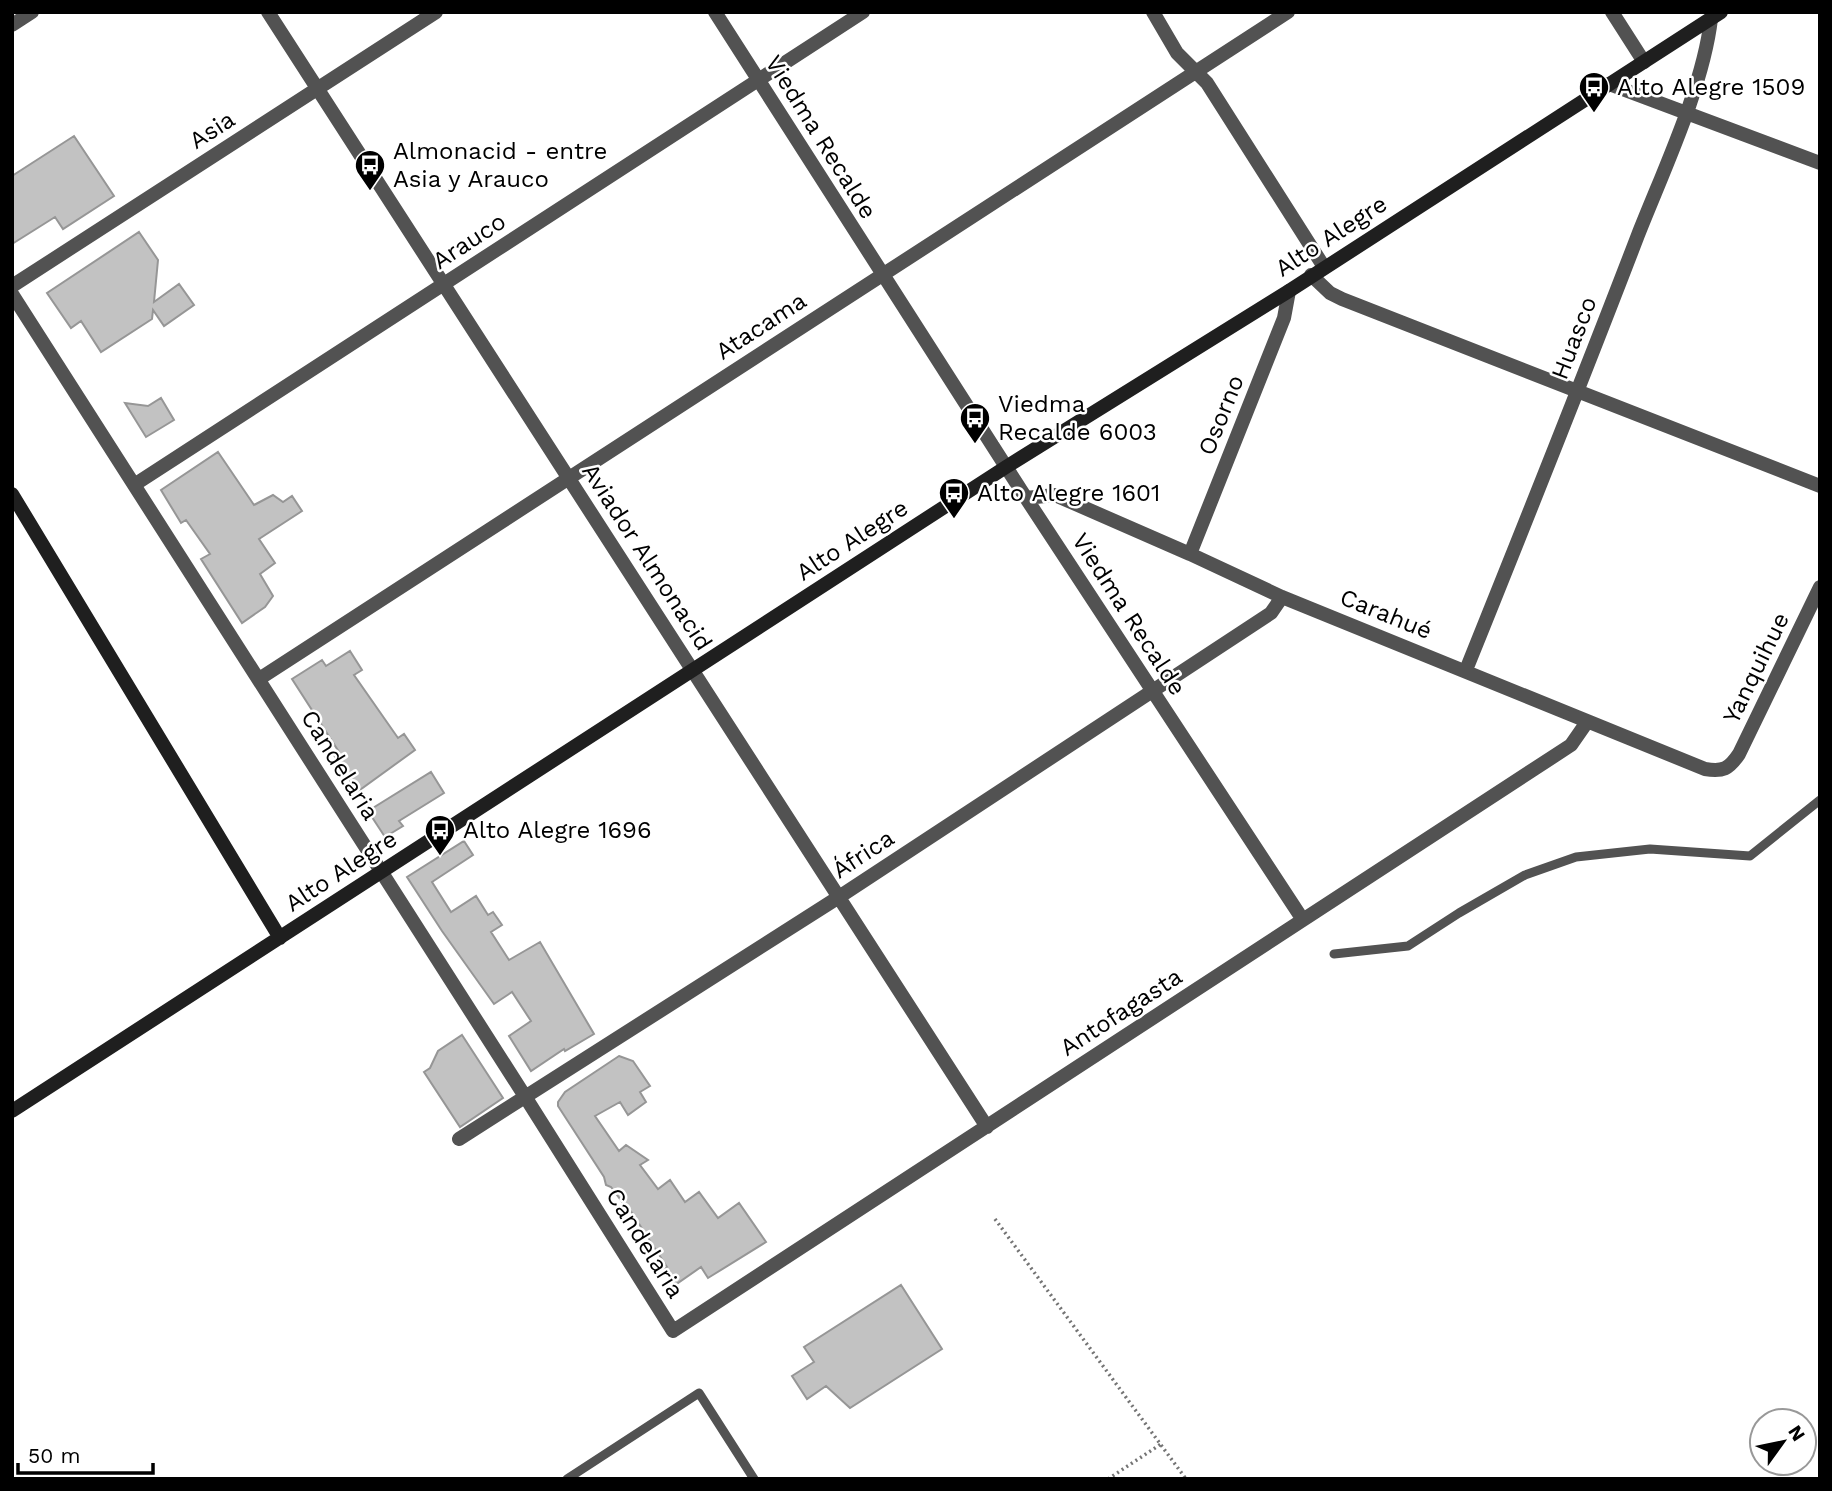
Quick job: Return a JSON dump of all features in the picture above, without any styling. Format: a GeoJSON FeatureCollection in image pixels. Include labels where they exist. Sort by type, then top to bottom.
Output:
{"type":"FeatureCollection","features":[{"type":"Feature","properties":{"kind":"main road","name":"Alto Alegre"},"geometry":{"type":"LineString","coordinates":[[12,1111],[1006,467],[1289,291],[1716,15]]}},
{"type":"Feature","properties":{"kind":"main road"},"geometry":{"type":"LineString","coordinates":[[12,494],[280,938]]}},
{"type":"Feature","properties":{"kind":"street"},"geometry":{"type":"LineString","coordinates":[[12,25],[32,12]]}},
{"type":"Feature","properties":{"kind":"street","name":"Aviador Almonacid"},"geometry":{"type":"LineString","coordinates":[[268,12],[987,1128]]}},
{"type":"Feature","properties":{"kind":"street","name":"Asia"},"geometry":{"type":"LineString","coordinates":[[12,286],[436,12]]}},
{"type":"Feature","properties":{"kind":"street","name":"Viedma Recalde"},"geometry":{"type":"LineString","coordinates":[[715,12],[1026,498],[1303,920]]}},
{"type":"Feature","properties":{"kind":"street","name":"Arauco"},"geometry":{"type":"LineString","coordinates":[[134,485],[863,12]]}},
{"type":"Feature","properties":{"kind":"street"},"geometry":{"type":"LineString","coordinates":[[1153,12],[1177,53],[1207,83],[1324,267]]}},
{"type":"Feature","properties":{"kind":"street","name":"Atacama"},"geometry":{"type":"LineString","coordinates":[[259,680],[1288,12]]}},
{"type":"Feature","properties":{"kind":"street"},"geometry":{"type":"LineString","coordinates":[[1612,12],[1644,62]]}},
{"type":"Feature","properties":{"kind":"street","name":"Huasco"},"geometry":{"type":"LineString","coordinates":[[1466,670],[1578,392],[1685,112],[1716,15]]}},
{"type":"Feature","properties":{"kind":"street"},"geometry":{"type":"LineString","coordinates":[[1609,85],[1820,163]]}},
{"type":"Feature","properties":{"kind":"street"},"geometry":{"type":"LineString","coordinates":[[1311,275],[1330,293],[1342,299],[1820,486]]}},
{"type":"Feature","properties":{"kind":"street","name":"Osorno"},"geometry":{"type":"LineString","coordinates":[[1190,554],[1284,318],[1289,291]]}},
{"type":"Feature","properties":{"kind":"street","name":"Candelaria"},"geometry":{"type":"LineString","coordinates":[[12,294],[673,1331]]}},
{"type":"Feature","properties":{"kind":"street","name":"Carahué"},"geometry":{"type":"LineString","coordinates":[[1026,498],[1055,495],[1282,597],[1466,670],[1587,722],[1705,769],[1720,772],[1730,767]]}},
{"type":"Feature","properties":{"kind":"street","name":"Yanquihue"},"geometry":{"type":"LineString","coordinates":[[1730,767],[1739,754],[1820,587]]}},
{"type":"Feature","properties":{"kind":"street","name":"África"},"geometry":{"type":"LineString","coordinates":[[459,1139],[839,897],[1152,692],[1271,613],[1282,597]]}},
{"type":"Feature","properties":{"kind":"street","name":"Antofagasta"},"geometry":{"type":"LineString","coordinates":[[673,1331],[1571,745],[1587,722]]}},
{"type":"Feature","properties":{"kind":"lane"},"geometry":{"type":"LineString","coordinates":[[1334,954],[1408,946],[1525,875],[1576,857],[1650,849],[1750,856],[1820,800]]}},
{"type":"Feature","properties":{"kind":"lane"},"geometry":{"type":"LineString","coordinates":[[567,1479],[699,1393],[754,1479]]}},
{"type":"Feature","properties":{"kind":"path"},"geometry":{"type":"LineString","coordinates":[[995,1219],[1186,1479]]}},
{"type":"Feature","properties":{"kind":"path"},"geometry":{"type":"LineString","coordinates":[[1108,1479],[1161,1444]]}},
{"type":"Feature","properties":{"kind":"building"},"geometry":{"type":"Polygon","coordinates":[[[74,136],[114,196],[63,229],[55,217],[12,244],[12,176],[74,136]]]}},
{"type":"Feature","properties":{"kind":"building"},"geometry":{"type":"Polygon","coordinates":[[[139,232],[158,260],[154,302],[179,284],[194,305],[164,326],[153,310],[152,319],[101,352],[81,321],[71,328],[47,293],[139,232]]]}},
{"type":"Feature","properties":{"kind":"building"},"geometry":{"type":"Polygon","coordinates":[[[161,398],[174,420],[146,437],[125,403],[148,406],[161,398]]]}},
{"type":"Feature","properties":{"kind":"building"},"geometry":{"type":"Polygon","coordinates":[[[218,452],[254,505],[273,495],[283,502],[292,496],[302,511],[259,539],[275,563],[260,574],[273,596],[265,607],[242,623],[201,559],[210,554],[186,520],[181,523],[161,490],[218,452]]]}},
{"type":"Feature","properties":{"kind":"building"},"geometry":{"type":"Polygon","coordinates":[[[350,651],[362,670],[354,675],[398,738],[404,734],[415,750],[357,792],[334,755],[339,752],[292,679],[322,660],[326,666],[350,651]]]}},
{"type":"Feature","properties":{"kind":"building"},"geometry":{"type":"Polygon","coordinates":[[[431,772],[444,793],[399,821],[403,826],[385,837],[368,811],[431,772]]]}},
{"type":"Feature","properties":{"kind":"building"},"geometry":{"type":"Polygon","coordinates":[[[464,841],[473,855],[432,882],[451,912],[476,896],[488,915],[493,912],[502,925],[491,932],[509,960],[540,942],[594,1034],[565,1051],[564,1049],[531,1071],[509,1036],[531,1021],[512,992],[494,1004],[407,877],[464,841]]]}},
{"type":"Feature","properties":{"kind":"building"},"geometry":{"type":"Polygon","coordinates":[[[462,1035],[503,1098],[460,1127],[424,1072],[430,1068],[438,1051],[462,1035]]]}},
{"type":"Feature","properties":{"kind":"building"},"geometry":{"type":"Polygon","coordinates":[[[619,1056],[633,1061],[650,1086],[640,1092],[646,1102],[628,1115],[620,1102],[595,1116],[619,1151],[626,1145],[648,1160],[640,1165],[658,1189],[670,1180],[685,1202],[699,1192],[718,1218],[739,1203],[766,1242],[708,1278],[701,1267],[675,1285],[664,1270],[667,1267],[630,1210],[611,1187],[606,1185],[604,1177],[558,1106],[565,1092],[619,1056]]]}},
{"type":"Feature","properties":{"kind":"building"},"geometry":{"type":"Polygon","coordinates":[[[901,1285],[942,1349],[850,1408],[826,1386],[807,1399],[792,1376],[814,1362],[804,1347],[901,1285]]]}},
{"type":"Feature","properties":{"kind":"place","name":"Alto Alegre 1509"},"geometry":{"type":"Point","coordinates":[1594,114]}},
{"type":"Feature","properties":{"kind":"place","name":"Almonacid - entre Asia y Arauco"},"geometry":{"type":"Point","coordinates":[370,192]}},
{"type":"Feature","properties":{"kind":"place","name":"Viedma Recalde 6003"},"geometry":{"type":"Point","coordinates":[975,445]}},
{"type":"Feature","properties":{"kind":"place","name":"Alto Alegre 1601"},"geometry":{"type":"Point","coordinates":[954,520]}},
{"type":"Feature","properties":{"kind":"place","name":"Alto Alegre 1696"},"geometry":{"type":"Point","coordinates":[440,857]}}]}
